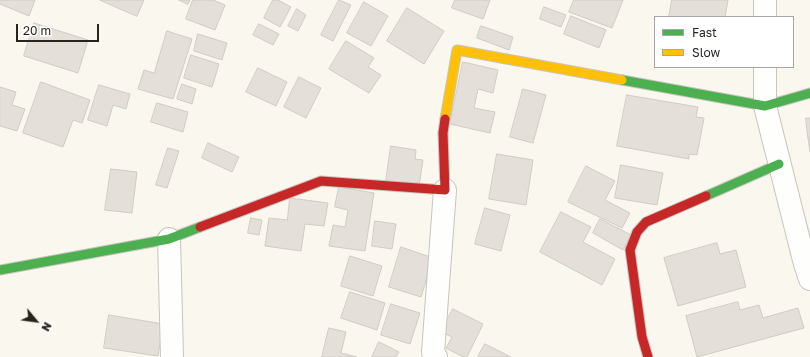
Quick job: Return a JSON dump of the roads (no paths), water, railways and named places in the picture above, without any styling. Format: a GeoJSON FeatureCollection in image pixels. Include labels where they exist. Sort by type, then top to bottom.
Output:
{"type":"FeatureCollection","features":[{"type":"Feature","properties":{"kind":"street"},"geometry":{"type":"LineString","coordinates":[[765,0],[765,16]]}},
{"type":"Feature","properties":{"kind":"street"},"geometry":{"type":"LineString","coordinates":[[436,357],[433,352],[445,190],[443,133],[457,50],[765,106],[810,93]]}},
{"type":"Feature","properties":{"kind":"street"},"geometry":{"type":"LineString","coordinates":[[765,68],[765,106],[810,279]]}},
{"type":"Feature","properties":{"kind":"street"},"geometry":{"type":"LineString","coordinates":[[648,357],[642,337],[630,250],[637,232],[646,222],[779,164]]}},
{"type":"Feature","properties":{"kind":"street"},"geometry":{"type":"LineString","coordinates":[[0,270],[169,239],[322,181],[445,190]]}},
{"type":"Feature","properties":{"kind":"street"},"geometry":{"type":"LineString","coordinates":[[169,239],[172,357]]}}]}
